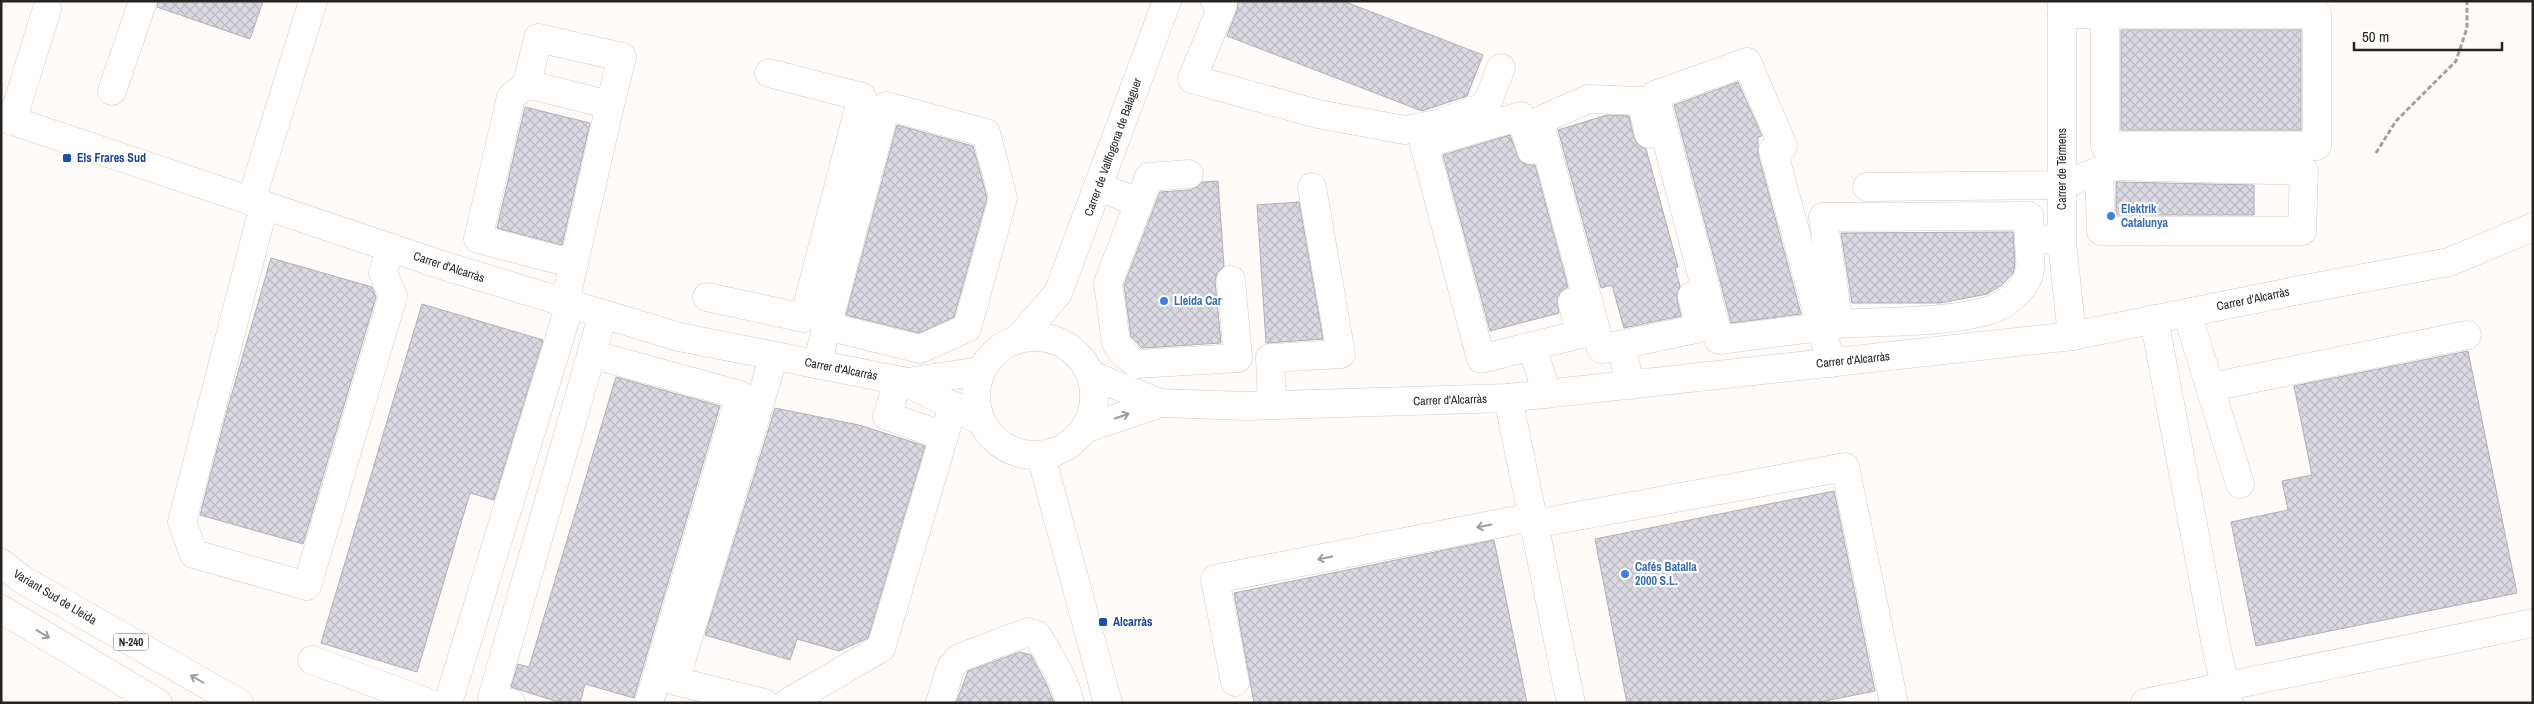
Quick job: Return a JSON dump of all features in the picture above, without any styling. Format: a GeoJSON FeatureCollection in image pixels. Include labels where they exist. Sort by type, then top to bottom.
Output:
{"type":"FeatureCollection","features":[{"type":"Feature","properties":{"kind":"main road"},"geometry":{"type":"LineString","coordinates":[[112,91],[143,1]]}},
{"type":"Feature","properties":{"kind":"main road"},"geometry":{"type":"LineString","coordinates":[[313,1],[257,203],[182,522],[194,554],[307,586],[393,296],[383,273],[390,247]]}},
{"type":"Feature","properties":{"kind":"main road","name":"Carrer de Vallfogona de Balaguer"},"geometry":{"type":"LineString","coordinates":[[1058,293],[1167,1]]}},
{"type":"Feature","properties":{"kind":"main road"},"geometry":{"type":"LineString","coordinates":[[1221,2],[1192,79],[1318,114],[1405,130],[1437,124],[1486,106],[1501,68]]}},
{"type":"Feature","properties":{"kind":"main road"},"geometry":{"type":"LineString","coordinates":[[2062,7],[2105,13],[2318,14],[2317,146],[2105,146],[2105,13]]}},
{"type":"Feature","properties":{"kind":"main road","name":"Carrer de Térmens"},"geometry":{"type":"LineString","coordinates":[[2062,7],[2062,236],[2072,336]]}},
{"type":"Feature","properties":{"kind":"main road"},"geometry":{"type":"LineString","coordinates":[[6,119],[47,9]]}},
{"type":"Feature","properties":{"kind":"main road"},"geometry":{"type":"LineString","coordinates":[[448,703],[568,303],[622,57],[538,38],[527,84],[511,97],[469,273]]}},
{"type":"Feature","properties":{"kind":"main road"},"geometry":{"type":"LineString","coordinates":[[1821,327],[1719,340],[1655,95],[1747,62],[1783,146],[1773,150],[1831,363]]}},
{"type":"Feature","properties":{"kind":"main road"},"geometry":{"type":"LineString","coordinates":[[707,297],[804,318],[862,97],[769,73]]}},
{"type":"Feature","properties":{"kind":"main road"},"geometry":{"type":"LineString","coordinates":[[527,84],[610,105]]}},
{"type":"Feature","properties":{"kind":"main road"},"geometry":{"type":"LineString","coordinates":[[1588,100],[1641,101],[1700,328],[1620,346],[1601,350],[1539,121],[1588,100]]}},
{"type":"Feature","properties":{"kind":"main road"},"geometry":{"type":"LineString","coordinates":[[817,364],[886,106],[986,133],[1003,198],[967,328],[985,365]]}},
{"type":"Feature","properties":{"kind":"main road"},"geometry":{"type":"LineString","coordinates":[[1521,116],[1581,334],[1532,346],[1481,359],[1424,144],[1521,116]]}},
{"type":"Feature","properties":{"kind":"main road","name":"Carrer d'Alcarràs"},"geometry":{"type":"LineString","coordinates":[[6,119],[469,273],[680,337],[902,381],[980,420]]}},
{"type":"Feature","properties":{"kind":"main road"},"geometry":{"type":"LineString","coordinates":[[1867,187],[2062,185],[2113,166],[2304,171],[2302,231],[2101,231],[2029,240]]}},
{"type":"Feature","properties":{"kind":"main road"},"geometry":{"type":"LineString","coordinates":[[2099,171],[2101,231]]}},
{"type":"Feature","properties":{"kind":"main road"},"geometry":{"type":"LineString","coordinates":[[1189,174],[1150,177],[1108,283],[1116,343],[1122,352],[1137,364],[1238,358],[1231,280]]}},
{"type":"Feature","properties":{"kind":"main road"},"geometry":{"type":"LineString","coordinates":[[1098,186],[1140,203]]}},
{"type":"Feature","properties":{"kind":"main road"},"geometry":{"type":"LineString","coordinates":[[1272,405],[1270,358],[1341,354],[1312,187]]}},
{"type":"Feature","properties":{"kind":"main road"},"geometry":{"type":"LineString","coordinates":[[2030,216],[2029,240],[2030,274],[2006,302],[1988,311],[1935,319],[1839,324],[1823,217],[2030,216]]}},
{"type":"Feature","properties":{"kind":"main road","name":"Carrer d'Alcarràs"},"geometry":{"type":"LineString","coordinates":[[1085,429],[1160,403],[1272,405],[1508,398],[2072,336],[2449,262],[2533,227]]}},
{"type":"Feature","properties":{"kind":"main road"},"geometry":{"type":"LineString","coordinates":[[1082,230],[1122,246]]}},
{"type":"Feature","properties":{"kind":"main road"},"geometry":{"type":"LineString","coordinates":[[478,239],[560,260]]}},
{"type":"Feature","properties":{"kind":"main road"},"geometry":{"type":"LineString","coordinates":[[1019,338],[1034,336],[1049,338],[1063,343],[1083,360],[1091,375],[1094,403],[1085,429],[1066,447],[1041,456],[1016,453],[994,440],[980,420],[975,395],[985,365],[996,351],[1019,338],[1058,293]]}},
{"type":"Feature","properties":{"kind":"main road"},"geometry":{"type":"LineString","coordinates":[[1058,293],[1063,343]]}},
{"type":"Feature","properties":{"kind":"main road"},"geometry":{"type":"LineString","coordinates":[[740,349],[748,306]]}},
{"type":"Feature","properties":{"kind":"main road"},"geometry":{"type":"LineString","coordinates":[[2187,312],[2240,484]]}},
{"type":"Feature","properties":{"kind":"main road"},"geometry":{"type":"LineString","coordinates":[[511,703],[492,698],[603,314]]}},
{"type":"Feature","properties":{"kind":"main road"},"geometry":{"type":"LineString","coordinates":[[2154,319],[2216,646],[2228,694]]}},
{"type":"Feature","properties":{"kind":"main road"},"geometry":{"type":"LineString","coordinates":[[827,326],[920,349],[967,328]]}},
{"type":"Feature","properties":{"kind":"main road"},"geometry":{"type":"LineString","coordinates":[[2211,387],[2467,335]]}},
{"type":"Feature","properties":{"kind":"main road"},"geometry":{"type":"LineString","coordinates":[[1532,346],[1547,394]]}},
{"type":"Feature","properties":{"kind":"main road"},"geometry":{"type":"LineString","coordinates":[[1620,346],[1631,385]]}},
{"type":"Feature","properties":{"kind":"main road"},"geometry":{"type":"LineString","coordinates":[[591,354],[740,395],[649,703]]}},
{"type":"Feature","properties":{"kind":"main road"},"geometry":{"type":"LineString","coordinates":[[764,703],[675,681],[774,356]]}},
{"type":"Feature","properties":{"kind":"main road"},"geometry":{"type":"LineString","coordinates":[[1197,361],[1201,404]]}},
{"type":"Feature","properties":{"kind":"main road","name":"Carrer d'Alcarràs"},"geometry":{"type":"LineString","coordinates":[[902,381],[985,365]]}},
{"type":"Feature","properties":{"kind":"main road","name":"Carrer d'Alcarràs"},"geometry":{"type":"LineString","coordinates":[[1091,375],[1160,403]]}},
{"type":"Feature","properties":{"kind":"main road"},"geometry":{"type":"LineString","coordinates":[[902,381],[887,416],[944,436]]}},
{"type":"Feature","properties":{"kind":"main road"},"geometry":{"type":"LineString","coordinates":[[1508,398],[1570,703]]}},
{"type":"Feature","properties":{"kind":"main road"},"geometry":{"type":"LineString","coordinates":[[787,703],[881,648],[953,406]]}},
{"type":"Feature","properties":{"kind":"main road"},"geometry":{"type":"LineString","coordinates":[[1041,456],[1108,703]]}},
{"type":"Feature","properties":{"kind":"main road"},"geometry":{"type":"LineString","coordinates":[[1235,682],[1215,580],[1533,520],[1845,467],[1894,703]]}},
{"type":"Feature","properties":{"kind":"main road","name":"Variant Sud de Lleida"},"geometry":{"type":"LineString","coordinates":[[1,564],[23,580],[240,703]]}},
{"type":"Feature","properties":{"kind":"main road"},"geometry":{"type":"LineString","coordinates":[[1,609],[158,703]]}},
{"type":"Feature","properties":{"kind":"main road"},"geometry":{"type":"LineString","coordinates":[[2145,703],[2228,694],[2533,623]]}},
{"type":"Feature","properties":{"kind":"main road"},"geometry":{"type":"LineString","coordinates":[[940,703],[951,667],[959,658],[1028,632],[1037,634],[1046,648],[1066,684],[1070,703]]}},
{"type":"Feature","properties":{"kind":"main road"},"geometry":{"type":"LineString","coordinates":[[312,660],[430,703]]}},
{"type":"Feature","properties":{"kind":"path"},"geometry":{"type":"LineString","coordinates":[[2376,152],[2396,121],[2456,60],[2467,28],[2467,1]]}},
{"type":"Feature","properties":{"kind":"building"},"geometry":{"type":"Polygon","coordinates":[[[158,1],[263,1],[250,39],[157,7],[158,1]]]}},
{"type":"Feature","properties":{"kind":"building"},"geometry":{"type":"Polygon","coordinates":[[[1238,1],[1343,1],[1483,55],[1467,96],[1422,111],[1227,36],[1237,10],[1238,1]]]}},
{"type":"Feature","properties":{"kind":"building"},"geometry":{"type":"Polygon","coordinates":[[[2121,30],[2301,30],[2301,130],[2121,130],[2121,30]]]}},
{"type":"Feature","properties":{"kind":"building"},"geometry":{"type":"Polygon","coordinates":[[[1738,82],[1762,136],[1758,137],[1758,154],[1801,314],[1731,323],[1674,105],[1738,82]]]}},
{"type":"Feature","properties":{"kind":"building"},"geometry":{"type":"Polygon","coordinates":[[[525,107],[590,123],[562,245],[497,228],[525,107]]]}},
{"type":"Feature","properties":{"kind":"building"},"geometry":{"type":"Polygon","coordinates":[[[1607,115],[1629,116],[1634,138],[1638,145],[1646,149],[1678,267],[1675,268],[1680,286],[1677,299],[1681,316],[1624,328],[1612,285],[1601,288],[1558,130],[1607,115]]]}},
{"type":"Feature","properties":{"kind":"building"},"geometry":{"type":"Polygon","coordinates":[[[897,125],[973,146],[987,198],[954,317],[919,333],[846,315],[897,125]]]}},
{"type":"Feature","properties":{"kind":"building"},"geometry":{"type":"Polygon","coordinates":[[[1510,135],[1520,161],[1527,165],[1535,165],[1568,287],[1561,291],[1557,298],[1559,313],[1490,331],[1443,155],[1510,135]]]}},
{"type":"Feature","properties":{"kind":"building"},"geometry":{"type":"Polygon","coordinates":[[[1218,181],[1224,266],[1217,273],[1215,281],[1221,343],[1142,348],[1131,337],[1124,285],[1160,192],[1190,190],[1202,182],[1218,181]]]}},
{"type":"Feature","properties":{"kind":"building"},"geometry":{"type":"Polygon","coordinates":[[[2116,182],[2254,185],[2254,215],[2116,215],[2116,182]]]}},
{"type":"Feature","properties":{"kind":"building"},"geometry":{"type":"Polygon","coordinates":[[[1299,202],[1323,339],[1266,343],[1257,205],[1299,202]]]}},
{"type":"Feature","properties":{"kind":"building"},"geometry":{"type":"Polygon","coordinates":[[[2013,232],[2015,265],[2013,273],[2002,285],[1987,294],[1941,303],[1852,303],[1841,233],[2013,232]]]}},
{"type":"Feature","properties":{"kind":"building"},"geometry":{"type":"Polygon","coordinates":[[[271,258],[372,287],[376,297],[303,544],[200,515],[228,407],[271,258]]]}},
{"type":"Feature","properties":{"kind":"building"},"geometry":{"type":"Polygon","coordinates":[[[422,304],[543,340],[494,500],[470,493],[417,672],[321,643],[422,304]]]}},
{"type":"Feature","properties":{"kind":"building"},"geometry":{"type":"Polygon","coordinates":[[[2468,351],[2517,593],[2256,646],[2231,522],[2288,510],[2282,481],[2312,475],[2294,386],[2468,351]]]}},
{"type":"Feature","properties":{"kind":"building"},"geometry":{"type":"Polygon","coordinates":[[[616,377],[720,406],[634,698],[585,684],[580,703],[561,703],[511,687],[518,664],[529,667],[616,377]]]}},
{"type":"Feature","properties":{"kind":"building"},"geometry":{"type":"Polygon","coordinates":[[[775,408],[859,425],[925,446],[868,638],[839,651],[797,639],[790,660],[705,635],[775,408]]]}},
{"type":"Feature","properties":{"kind":"building"},"geometry":{"type":"Polygon","coordinates":[[[1834,491],[1875,691],[1815,703],[1627,703],[1595,539],[1834,491]]]}},
{"type":"Feature","properties":{"kind":"building"},"geometry":{"type":"Polygon","coordinates":[[[1494,540],[1527,703],[1254,703],[1234,593],[1494,540]]]}},
{"type":"Feature","properties":{"kind":"building"},"geometry":{"type":"Polygon","coordinates":[[[1020,652],[1031,655],[1054,703],[956,703],[968,671],[1020,652]]]}},
{"type":"Feature","properties":{"kind":"place","name":"Els Frares Sud"},"geometry":{"type":"Point","coordinates":[67,158]}},
{"type":"Feature","properties":{"kind":"place","name":"Elektrik Catalunya"},"geometry":{"type":"Point","coordinates":[2111,216]}},
{"type":"Feature","properties":{"kind":"place","name":"Lleida Car"},"geometry":{"type":"Point","coordinates":[1164,301]}},
{"type":"Feature","properties":{"kind":"place","name":"Cafés Batalla 2000 S.L."},"geometry":{"type":"Point","coordinates":[1625,574]}},
{"type":"Feature","properties":{"kind":"place","name":"Alcarràs"},"geometry":{"type":"Point","coordinates":[1103,622]}}]}
